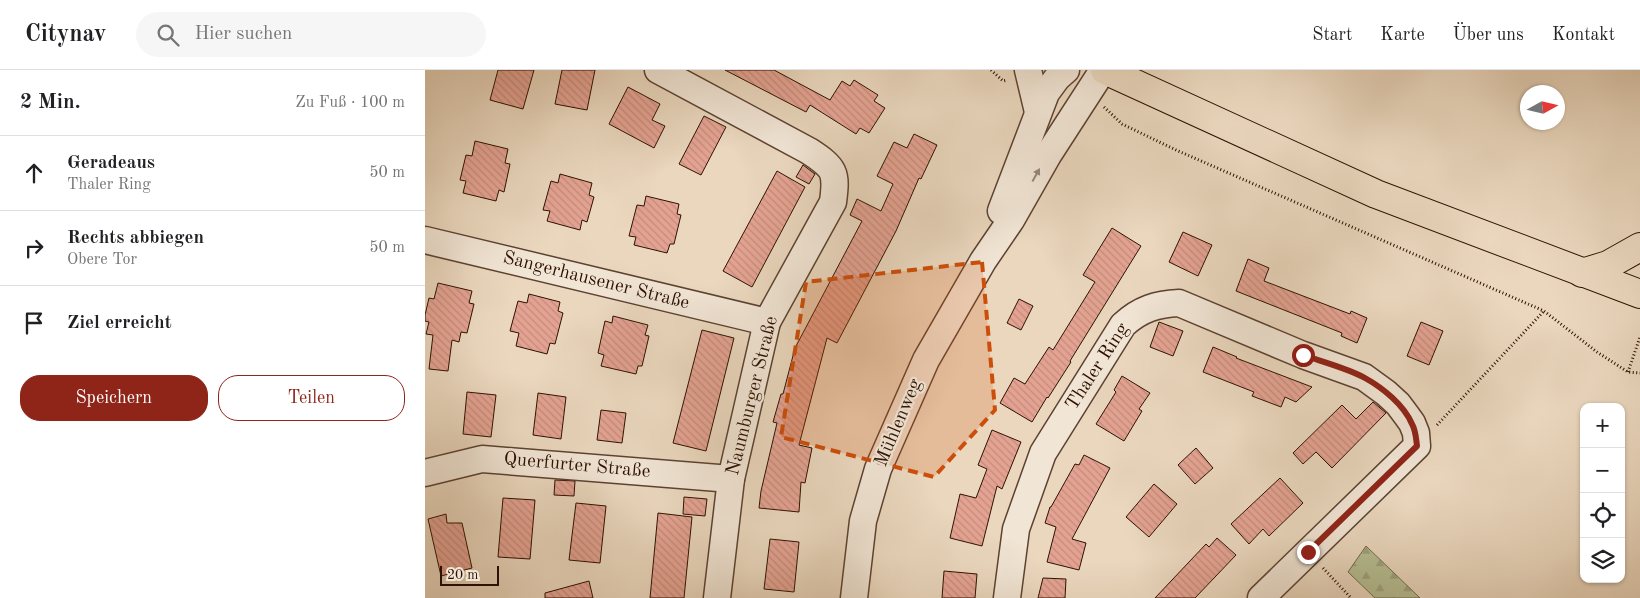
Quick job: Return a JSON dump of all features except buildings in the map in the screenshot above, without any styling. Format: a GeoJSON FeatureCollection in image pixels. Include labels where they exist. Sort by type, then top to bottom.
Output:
{"type":"FeatureCollection","features":[{"type":"Feature","properties":{"kind":"main road"},"geometry":{"type":"LineString","coordinates":[[1104,70],[1375,194],[1640,294]]}},
{"type":"Feature","properties":{"kind":"main road"},"geometry":{"type":"LineString","coordinates":[[1582,272],[1608,264],[1640,246]]}},
{"type":"Feature","properties":{"kind":"street","name":"Naumburger Straße"},"geometry":{"type":"LineString","coordinates":[[659,70],[809,151],[828,164],[835,180],[833,202],[767,322],[731,479],[717,598]]}},
{"type":"Feature","properties":{"kind":"street","name":"Mühlenweg"},"geometry":{"type":"LineString","coordinates":[[983,261],[1046,93],[1057,78],[1066,70]]}},
{"type":"Feature","properties":{"kind":"street","name":"Mühlenweg"},"geometry":{"type":"LineString","coordinates":[[854,598],[863,521],[878,469],[926,360],[983,261],[1011,220],[1047,155],[1104,70]]}},
{"type":"Feature","properties":{"kind":"street"},"geometry":{"type":"LineString","coordinates":[[1029,73],[1038,112]]}},
{"type":"Feature","properties":{"kind":"street","name":"Sangerhausener Straße"},"geometry":{"type":"LineString","coordinates":[[425,240],[767,322]]}},
{"type":"Feature","properties":{"kind":"street","name":"Thaler Ring"},"geometry":{"type":"LineString","coordinates":[[1007,598],[1017,529],[1043,453],[1123,325],[1133,315],[1145,309],[1161,304],[1179,302],[1303,355],[1364,377],[1398,404],[1412,423],[1416,434],[1417,446]]}},
{"type":"Feature","properties":{"kind":"street"},"geometry":{"type":"LineString","coordinates":[[1261,598],[1417,446]]}},
{"type":"Feature","properties":{"kind":"street","name":"Querfurter Straße"},"geometry":{"type":"LineString","coordinates":[[425,473],[482,459],[731,479]]}},
{"type":"Feature","properties":{"kind":"path"},"geometry":{"type":"LineString","coordinates":[[991,70],[1003,81],[1029,73]]}},
{"type":"Feature","properties":{"kind":"path"},"geometry":{"type":"LineString","coordinates":[[1087,95],[1104,107],[1122,124],[1176,150],[1545,311],[1597,352],[1628,372],[1640,373]]}},
{"type":"Feature","properties":{"kind":"path"},"geometry":{"type":"LineString","coordinates":[[1417,446],[1545,311]]}},
{"type":"Feature","properties":{"kind":"path"},"geometry":{"type":"LineString","coordinates":[[1628,372],[1640,337]]}},
{"type":"Feature","properties":{"kind":"path"},"geometry":{"type":"LineString","coordinates":[[1308,552],[1351,598]]}},
{"type":"Feature","properties":{"kind":"highlighted area"},"geometry":{"type":"Polygon","coordinates":[[[982,262],[995,410],[934,477],[781,437],[806,282],[982,262]]]}},
{"type":"Feature","properties":{"kind":"green space"},"geometry":{"type":"Polygon","coordinates":[[[1366,546],[1420,598],[1375,598],[1348,572],[1366,546]]]}},
{"type":"Feature","properties":{"kind":"route"},"geometry":{"type":"LineString","coordinates":[[1303,355],[1364,377],[1386,393],[1398,404],[1412,423],[1416,434],[1417,446],[1308,552]]}}]}
